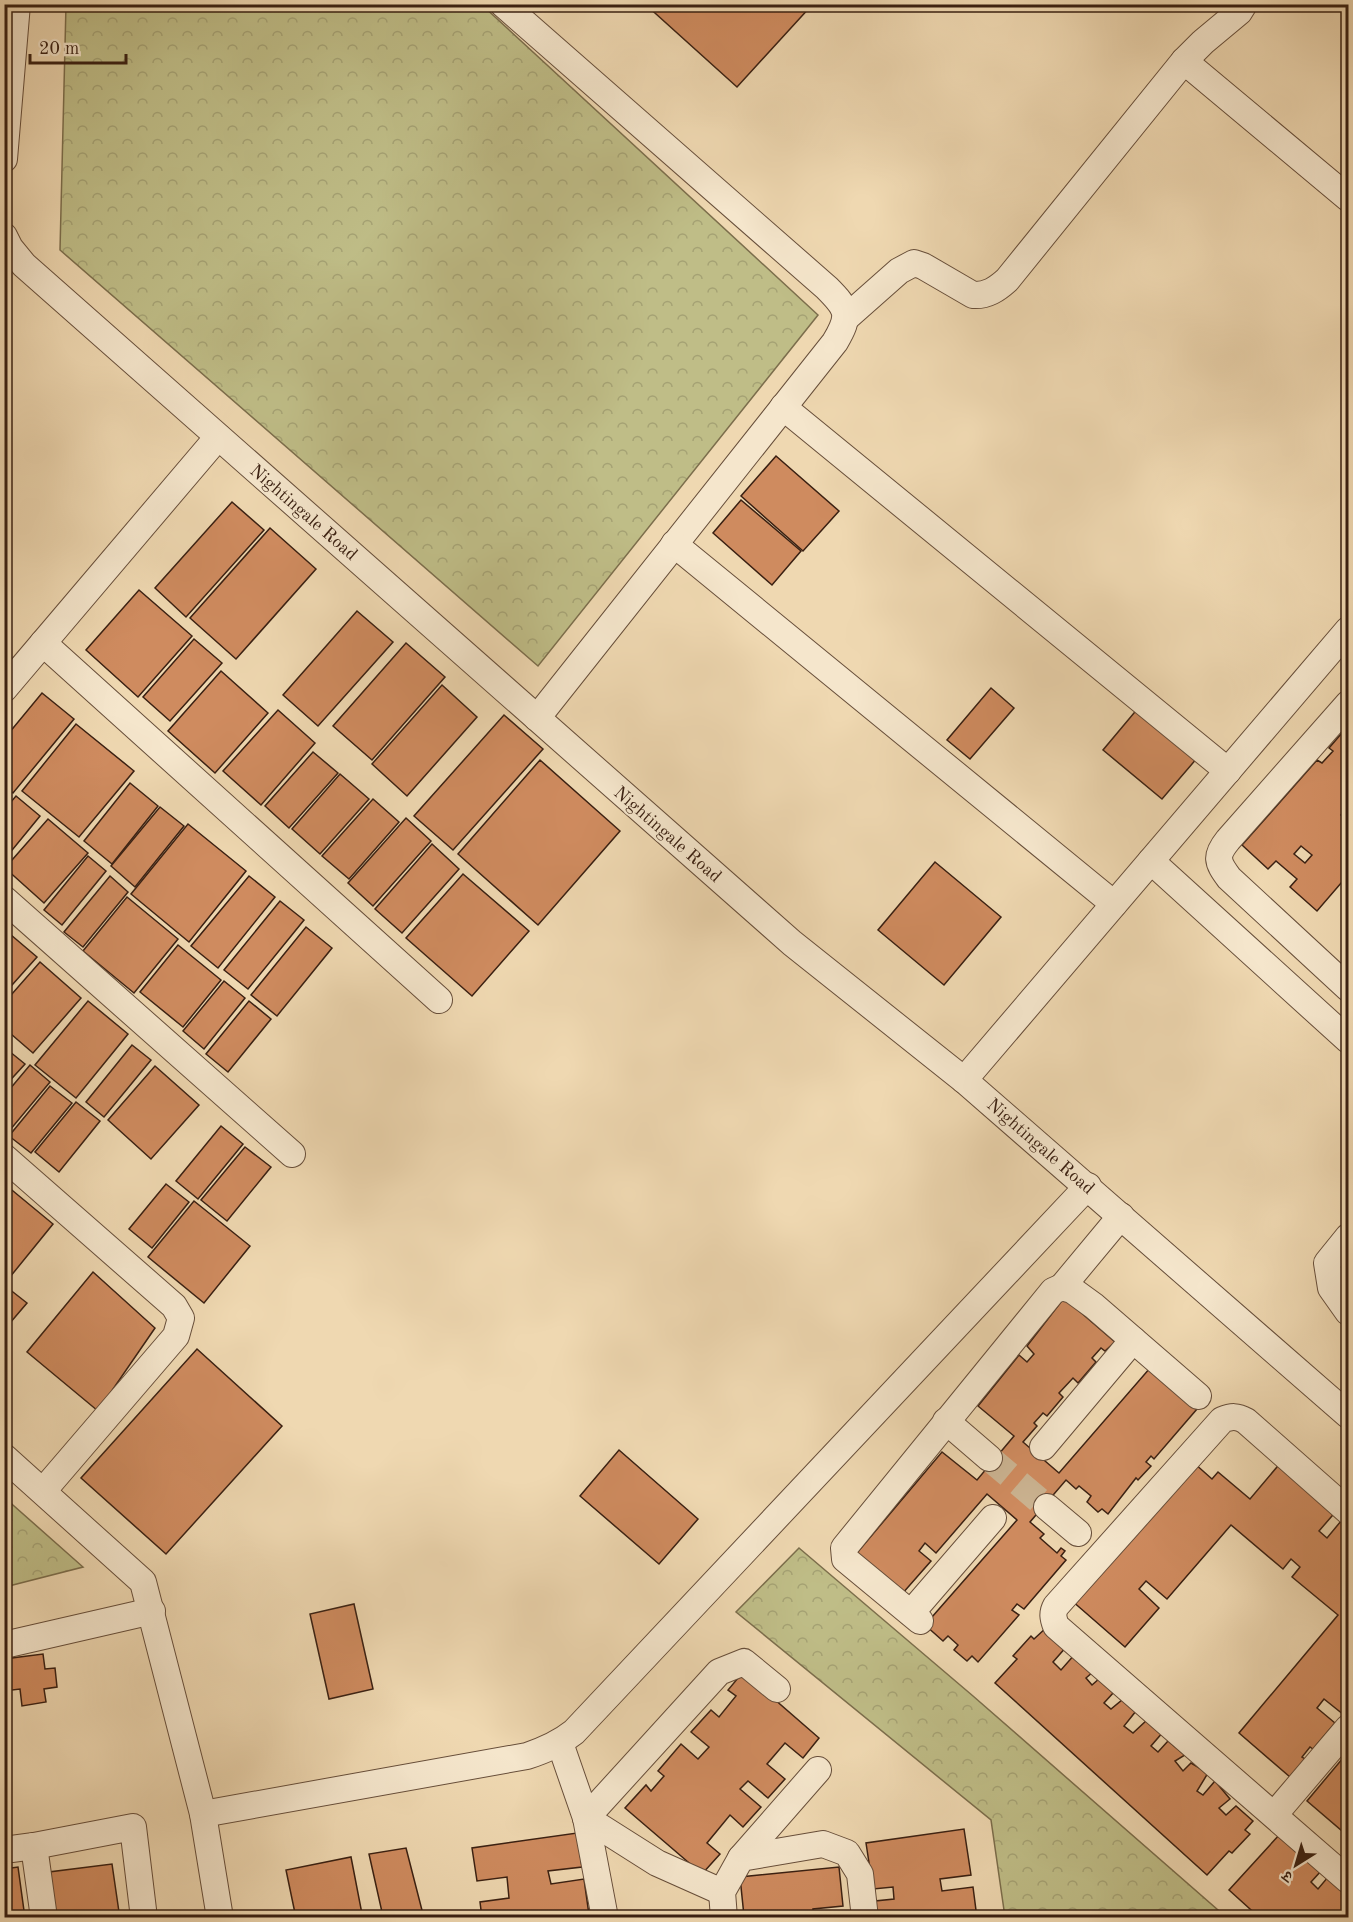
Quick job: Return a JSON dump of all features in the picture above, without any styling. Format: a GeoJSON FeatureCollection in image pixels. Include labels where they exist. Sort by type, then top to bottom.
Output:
{"type":"FeatureCollection","features":[{"type":"Feature","properties":{"kind":"street"},"geometry":{"type":"LineString","coordinates":[[4,159],[17,4]]}},
{"type":"Feature","properties":{"kind":"street"},"geometry":{"type":"LineString","coordinates":[[503,4],[827,288],[844,307],[847,316]]}},
{"type":"Feature","properties":{"kind":"street"},"geometry":{"type":"LineString","coordinates":[[537,718],[835,342],[843,329],[847,316],[899,271],[914,263],[923,266],[967,293],[981,296],[996,290],[1007,280],[1184,61],[1239,12],[1244,4]]}},
{"type":"Feature","properties":{"kind":"street"},"geometry":{"type":"LineString","coordinates":[[1184,61],[1348,198]]}},
{"type":"Feature","properties":{"kind":"street","name":"Nightingale Road"},"geometry":{"type":"LineString","coordinates":[[6,246],[24,265],[792,943],[964,1080],[1348,1415]]}},
{"type":"Feature","properties":{"kind":"street"},"geometry":{"type":"LineString","coordinates":[[783,407],[1228,771]]}},
{"type":"Feature","properties":{"kind":"street"},"geometry":{"type":"LineString","coordinates":[[4,688],[218,437]]}},
{"type":"Feature","properties":{"kind":"street"},"geometry":{"type":"LineString","coordinates":[[674,544],[1114,904]]}},
{"type":"Feature","properties":{"kind":"street"},"geometry":{"type":"LineString","coordinates":[[964,1080],[1348,630]]}},
{"type":"Feature","properties":{"kind":"street"},"geometry":{"type":"LineString","coordinates":[[43,643],[439,1000]]}},
{"type":"Feature","properties":{"kind":"street"},"geometry":{"type":"LineString","coordinates":[[1348,704],[1221,848],[1218,857],[1221,867],[1229,878],[1348,988]]}},
{"type":"Feature","properties":{"kind":"street"},"geometry":{"type":"LineString","coordinates":[[1151,861],[1348,1040]]}},
{"type":"Feature","properties":{"kind":"street"},"geometry":{"type":"LineString","coordinates":[[4,899],[292,1154]]}},
{"type":"Feature","properties":{"kind":"street"},"geometry":{"type":"LineString","coordinates":[[4,1157],[174,1306],[181,1318],[176,1336],[42,1491]]}},
{"type":"Feature","properties":{"kind":"street"},"geometry":{"type":"LineString","coordinates":[[203,1814],[527,1756],[560,1743],[574,1732],[1088,1186]]}},
{"type":"Feature","properties":{"kind":"street"},"geometry":{"type":"LineString","coordinates":[[993,1518],[915,1617],[845,1559],[844,1548],[946,1421],[1053,1291],[1062,1287],[1121,1216]]}},
{"type":"Feature","properties":{"kind":"street"},"geometry":{"type":"LineString","coordinates":[[1348,1237],[1326,1263],[1331,1288],[1348,1312]]}},
{"type":"Feature","properties":{"kind":"street"},"geometry":{"type":"LineString","coordinates":[[1062,1287],[1079,1295],[1198,1396]]}},
{"type":"Feature","properties":{"kind":"street"},"geometry":{"type":"LineString","coordinates":[[1043,1446],[1133,1340]]}},
{"type":"Feature","properties":{"kind":"street"},"geometry":{"type":"LineString","coordinates":[[1348,1511],[1246,1421],[1238,1416],[1229,1417],[1222,1420],[1053,1611],[1056,1626],[1348,1880]]}},
{"type":"Feature","properties":{"kind":"street"},"geometry":{"type":"LineString","coordinates":[[946,1421],[988,1458]]}},
{"type":"Feature","properties":{"kind":"street"},"geometry":{"type":"LineString","coordinates":[[4,1456],[143,1582],[203,1814],[220,1917]]}},
{"type":"Feature","properties":{"kind":"street"},"geometry":{"type":"LineString","coordinates":[[1047,1507],[1078,1533]]}},
{"type":"Feature","properties":{"kind":"street"},"geometry":{"type":"LineString","coordinates":[[4,1645],[152,1611]]}},
{"type":"Feature","properties":{"kind":"street"},"geometry":{"type":"LineString","coordinates":[[586,1818],[719,1672],[744,1662],[777,1689]]}},
{"type":"Feature","properties":{"kind":"street"},"geometry":{"type":"LineString","coordinates":[[1274,1815],[1348,1728]]}},
{"type":"Feature","properties":{"kind":"street"},"geometry":{"type":"LineString","coordinates":[[560,1743],[586,1818],[605,1917]]}},
{"type":"Feature","properties":{"kind":"street"},"geometry":{"type":"LineString","coordinates":[[724,1917],[722,1892],[741,1858],[818,1770]]}},
{"type":"Feature","properties":{"kind":"street"},"geometry":{"type":"LineString","coordinates":[[586,1818],[657,1863],[722,1892]]}},
{"type":"Feature","properties":{"kind":"street"},"geometry":{"type":"LineString","coordinates":[[4,1850],[133,1827],[144,1917]]}},
{"type":"Feature","properties":{"kind":"street"},"geometry":{"type":"LineString","coordinates":[[741,1858],[823,1844],[847,1852],[860,1874],[865,1917]]}},
{"type":"Feature","properties":{"kind":"street"},"geometry":{"type":"LineString","coordinates":[[34,1846],[44,1917]]}},
{"type":"Feature","properties":{"kind":"green space"},"geometry":{"type":"Polygon","coordinates":[[[66,5],[482,5],[818,315],[538,666],[60,250],[66,5]]]}},
{"type":"Feature","properties":{"kind":"green space"},"geometry":{"type":"Polygon","coordinates":[[[5,1498],[83,1567],[5,1587],[5,1498]]]}},
{"type":"Feature","properties":{"kind":"green space"},"geometry":{"type":"Polygon","coordinates":[[[799,1548],[1226,1917],[1005,1917],[991,1820],[736,1612],[799,1548]]]}},
{"type":"Feature","properties":{"kind":"building"},"geometry":{"type":"Polygon","coordinates":[[[645,4],[809,4],[811,6],[737,87],[645,4]]]}},
{"type":"Feature","properties":{"kind":"building"},"geometry":{"type":"Polygon","coordinates":[[[776,456],[839,511],[803,551],[741,496],[776,456]]]}},
{"type":"Feature","properties":{"kind":"building"},"geometry":{"type":"Polygon","coordinates":[[[741,500],[801,551],[772,585],[713,533],[741,500]]]}},
{"type":"Feature","properties":{"kind":"building"},"geometry":{"type":"Polygon","coordinates":[[[232,502],[264,530],[186,617],[155,588],[232,502]]]}},
{"type":"Feature","properties":{"kind":"building"},"geometry":{"type":"Polygon","coordinates":[[[270,528],[316,569],[236,659],[190,618],[270,528]]]}},
{"type":"Feature","properties":{"kind":"building"},"geometry":{"type":"Polygon","coordinates":[[[139,590],[192,636],[138,697],[86,650],[139,590]]]}},
{"type":"Feature","properties":{"kind":"building"},"geometry":{"type":"Polygon","coordinates":[[[357,611],[393,642],[318,726],[283,695],[357,611]]]}},
{"type":"Feature","properties":{"kind":"building"},"geometry":{"type":"Polygon","coordinates":[[[194,639],[222,663],[170,721],[143,697],[194,639]]]}},
{"type":"Feature","properties":{"kind":"building"},"geometry":{"type":"Polygon","coordinates":[[[406,643],[445,677],[372,760],[333,726],[406,643]]]}},
{"type":"Feature","properties":{"kind":"building"},"geometry":{"type":"Polygon","coordinates":[[[221,671],[268,713],[215,773],[168,731],[221,671]]]}},
{"type":"Feature","properties":{"kind":"building"},"geometry":{"type":"Polygon","coordinates":[[[442,685],[477,717],[407,796],[372,764],[442,685]]]}},
{"type":"Feature","properties":{"kind":"building"},"geometry":{"type":"Polygon","coordinates":[[[991,688],[1014,708],[970,759],[947,740],[991,688]]]}},
{"type":"Feature","properties":{"kind":"building"},"geometry":{"type":"Polygon","coordinates":[[[42,693],[74,719],[13,793],[4,786],[4,739],[42,693]]]}},
{"type":"Feature","properties":{"kind":"building"},"geometry":{"type":"Polygon","coordinates":[[[1139,707],[1198,757],[1162,799],[1103,750],[1139,707]]]}},
{"type":"Feature","properties":{"kind":"building"},"geometry":{"type":"Polygon","coordinates":[[[278,710],[315,743],[261,805],[223,771],[278,710]]]}},
{"type":"Feature","properties":{"kind":"building"},"geometry":{"type":"Polygon","coordinates":[[[504,715],[543,749],[453,850],[414,816],[504,715]]]}},
{"type":"Feature","properties":{"kind":"building"},"geometry":{"type":"Polygon","coordinates":[[[76,724],[134,771],[79,837],[22,791],[76,724]]]}},
{"type":"Feature","properties":{"kind":"building"},"geometry":{"type":"Polygon","coordinates":[[[1348,726],[1348,791],[1345,795],[1348,798],[1348,807],[1341,815],[1348,822],[1348,875],[1317,911],[1290,887],[1297,879],[1276,861],[1268,869],[1242,845],[1317,760],[1322,763],[1333,751],[1329,748],[1348,726]],[[1301,846],[1294,854],[1305,863],[1312,855],[1301,846]]]}},
{"type":"Feature","properties":{"kind":"building"},"geometry":{"type":"Polygon","coordinates":[[[313,752],[338,773],[289,828],[265,806],[313,752]]]}},
{"type":"Feature","properties":{"kind":"building"},"geometry":{"type":"Polygon","coordinates":[[[540,760],[620,831],[538,925],[458,854],[540,760]]]}},
{"type":"Feature","properties":{"kind":"building"},"geometry":{"type":"Polygon","coordinates":[[[340,774],[369,799],[320,854],[292,829],[340,774]]]}},
{"type":"Feature","properties":{"kind":"building"},"geometry":{"type":"Polygon","coordinates":[[[130,783],[158,806],[112,864],[84,841],[130,783]]]}},
{"type":"Feature","properties":{"kind":"building"},"geometry":{"type":"Polygon","coordinates":[[[16,796],[40,816],[4,860],[4,810],[16,796]]]}},
{"type":"Feature","properties":{"kind":"building"},"geometry":{"type":"Polygon","coordinates":[[[373,799],[399,822],[349,879],[322,856],[373,799]]]}},
{"type":"Feature","properties":{"kind":"building"},"geometry":{"type":"Polygon","coordinates":[[[160,807],[184,826],[135,887],[111,866],[160,807]]]}},
{"type":"Feature","properties":{"kind":"building"},"geometry":{"type":"Polygon","coordinates":[[[406,818],[431,841],[373,906],[348,883],[406,818]]]}},
{"type":"Feature","properties":{"kind":"building"},"geometry":{"type":"Polygon","coordinates":[[[48,819],[88,853],[44,903],[5,868],[48,819]]]}},
{"type":"Feature","properties":{"kind":"building"},"geometry":{"type":"Polygon","coordinates":[[[188,824],[246,871],[189,942],[131,894],[188,824]]]}},
{"type":"Feature","properties":{"kind":"building"},"geometry":{"type":"Polygon","coordinates":[[[432,844],[459,869],[402,933],[375,909],[432,844]]]}},
{"type":"Feature","properties":{"kind":"building"},"geometry":{"type":"Polygon","coordinates":[[[88,856],[106,871],[62,925],[44,910],[88,856]]]}},
{"type":"Feature","properties":{"kind":"building"},"geometry":{"type":"Polygon","coordinates":[[[935,862],[1001,917],[944,985],[878,930],[935,862]]]}},
{"type":"Feature","properties":{"kind":"building"},"geometry":{"type":"Polygon","coordinates":[[[463,874],[529,931],[472,996],[406,938],[463,874]]]}},
{"type":"Feature","properties":{"kind":"building"},"geometry":{"type":"Polygon","coordinates":[[[110,876],[128,892],[83,947],[64,932],[110,876]]]}},
{"type":"Feature","properties":{"kind":"building"},"geometry":{"type":"Polygon","coordinates":[[[249,876],[275,897],[218,968],[191,946],[249,876]]]}},
{"type":"Feature","properties":{"kind":"building"},"geometry":{"type":"Polygon","coordinates":[[[127,897],[178,939],[134,993],[83,951],[127,897]]]}},
{"type":"Feature","properties":{"kind":"building"},"geometry":{"type":"Polygon","coordinates":[[[280,901],[304,920],[248,989],[224,970],[280,901]]]}},
{"type":"Feature","properties":{"kind":"building"},"geometry":{"type":"Polygon","coordinates":[[[306,927],[332,948],[277,1016],[251,995],[306,927]]]}},
{"type":"Feature","properties":{"kind":"building"},"geometry":{"type":"Polygon","coordinates":[[[4,929],[37,957],[4,994],[4,929]]]}},
{"type":"Feature","properties":{"kind":"building"},"geometry":{"type":"Polygon","coordinates":[[[178,945],[221,980],[183,1027],[140,992],[178,945]]]}},
{"type":"Feature","properties":{"kind":"building"},"geometry":{"type":"Polygon","coordinates":[[[40,962],[81,998],[33,1053],[4,1028],[4,1003],[40,962]]]}},
{"type":"Feature","properties":{"kind":"building"},"geometry":{"type":"Polygon","coordinates":[[[224,981],[245,998],[204,1049],[183,1031],[224,981]]]}},
{"type":"Feature","properties":{"kind":"building"},"geometry":{"type":"Polygon","coordinates":[[[88,1001],[128,1034],[76,1098],[35,1065],[88,1001]]]}},
{"type":"Feature","properties":{"kind":"building"},"geometry":{"type":"Polygon","coordinates":[[[249,1001],[271,1019],[228,1072],[206,1054],[249,1001]]]}},
{"type":"Feature","properties":{"kind":"building"},"geometry":{"type":"Polygon","coordinates":[[[132,1045],[151,1060],[104,1117],[86,1102],[132,1045]]]}},
{"type":"Feature","properties":{"kind":"building"},"geometry":{"type":"Polygon","coordinates":[[[4,1047],[25,1064],[4,1087],[4,1047]]]}},
{"type":"Feature","properties":{"kind":"building"},"geometry":{"type":"Polygon","coordinates":[[[30,1065],[50,1082],[10,1130],[4,1125],[4,1096],[30,1065]]]}},
{"type":"Feature","properties":{"kind":"building"},"geometry":{"type":"Polygon","coordinates":[[[155,1066],[199,1105],[151,1159],[108,1120],[155,1066]]]}},
{"type":"Feature","properties":{"kind":"building"},"geometry":{"type":"Polygon","coordinates":[[[50,1086],[72,1103],[31,1153],[9,1136],[50,1086]]]}},
{"type":"Feature","properties":{"kind":"building"},"geometry":{"type":"Polygon","coordinates":[[[76,1102],[100,1121],[59,1172],[35,1152],[76,1102]]]}},
{"type":"Feature","properties":{"kind":"building"},"geometry":{"type":"Polygon","coordinates":[[[221,1126],[243,1144],[198,1199],[176,1181],[221,1126]]]}},
{"type":"Feature","properties":{"kind":"building"},"geometry":{"type":"Polygon","coordinates":[[[245,1147],[271,1167],[227,1221],[201,1200],[245,1147]]]}},
{"type":"Feature","properties":{"kind":"building"},"geometry":{"type":"Polygon","coordinates":[[[166,1184],[189,1202],[152,1248],[129,1229],[166,1184]]]}},
{"type":"Feature","properties":{"kind":"building"},"geometry":{"type":"Polygon","coordinates":[[[7,1186],[53,1224],[10,1277],[4,1272],[4,1189],[7,1186]]]}},
{"type":"Feature","properties":{"kind":"building"},"geometry":{"type":"Polygon","coordinates":[[[194,1201],[250,1246],[204,1303],[148,1257],[194,1201]]]}},
{"type":"Feature","properties":{"kind":"building"},"geometry":{"type":"Polygon","coordinates":[[[93,1272],[155,1328],[98,1411],[27,1352],[93,1272]]]}},
{"type":"Feature","properties":{"kind":"building"},"geometry":{"type":"Polygon","coordinates":[[[4,1285],[27,1303],[4,1330],[4,1285]]]}},
{"type":"Feature","properties":{"kind":"building"},"geometry":{"type":"Polygon","coordinates":[[[1064,1298],[1115,1342],[1105,1351],[1101,1348],[1092,1358],[1096,1362],[1078,1383],[1073,1378],[1059,1393],[1063,1397],[1047,1416],[1043,1413],[1034,1423],[1037,1426],[1023,1442],[1059,1473],[1150,1368],[1197,1409],[1154,1459],[1151,1456],[1146,1462],[1151,1466],[1138,1480],[1136,1478],[1108,1514],[1102,1509],[1098,1512],[1087,1502],[1091,1496],[1079,1486],[1076,1489],[1066,1480],[1030,1522],[1044,1534],[1040,1538],[1057,1553],[1061,1548],[1065,1551],[1061,1556],[1066,1560],[1024,1609],[1017,1604],[1012,1610],[1019,1615],[978,1662],[972,1656],[967,1661],[954,1650],[958,1645],[948,1636],[943,1641],[925,1625],[1017,1520],[987,1494],[936,1553],[925,1543],[919,1551],[931,1561],[902,1594],[856,1554],[942,1452],[977,1480],[1014,1436],[978,1406],[1019,1355],[1027,1362],[1034,1354],[1027,1346],[1064,1298]]]}},
{"type":"Feature","properties":{"kind":"building"},"geometry":{"type":"Polygon","coordinates":[[[197,1349],[282,1426],[166,1554],[81,1478],[197,1349]]]}},
{"type":"Feature","properties":{"kind":"building"},"geometry":{"type":"Polygon","coordinates":[[[619,1450],[698,1519],[659,1564],[580,1496],[619,1450]]]}},
{"type":"Feature","properties":{"kind":"building"},"geometry":{"type":"Polygon","coordinates":[[[1282,1461],[1338,1509],[1319,1531],[1327,1538],[1346,1515],[1348,1517],[1348,1710],[1344,1715],[1324,1699],[1317,1708],[1335,1723],[1313,1749],[1310,1747],[1302,1757],[1305,1759],[1290,1777],[1239,1733],[1338,1615],[1292,1577],[1300,1567],[1291,1559],[1283,1569],[1231,1525],[1167,1599],[1146,1581],[1139,1589],[1159,1608],[1125,1647],[1071,1600],[1194,1463],[1212,1479],[1218,1472],[1250,1499],[1282,1461]]]}},
{"type":"Feature","properties":{"kind":"building"},"geometry":{"type":"Polygon","coordinates":[[[354,1604],[373,1689],[329,1699],[310,1614],[354,1604]]]}},
{"type":"Feature","properties":{"kind":"building"},"geometry":{"type":"Polygon","coordinates":[[[1047,1627],[1067,1646],[1053,1662],[1061,1670],[1075,1654],[1094,1671],[1086,1678],[1092,1685],[1100,1678],[1114,1692],[1104,1703],[1111,1709],[1122,1700],[1136,1711],[1124,1726],[1133,1733],[1147,1720],[1163,1732],[1151,1746],[1158,1752],[1168,1741],[1185,1755],[1175,1761],[1183,1771],[1191,1763],[1208,1773],[1197,1791],[1203,1795],[1215,1781],[1230,1799],[1219,1808],[1226,1815],[1236,1806],[1253,1821],[1245,1830],[1250,1834],[1232,1853],[1229,1851],[1207,1875],[995,1683],[1017,1659],[1013,1656],[1031,1636],[1034,1639],[1047,1627]]]}},
{"type":"Feature","properties":{"kind":"building"},"geometry":{"type":"Polygon","coordinates":[[[43,1654],[45,1669],[55,1668],[57,1687],[44,1689],[46,1702],[22,1706],[20,1689],[4,1691],[4,1659],[43,1654]]]}},
{"type":"Feature","properties":{"kind":"building"},"geometry":{"type":"Polygon","coordinates":[[[743,1672],[819,1738],[803,1758],[785,1743],[767,1764],[785,1779],[768,1798],[748,1781],[740,1789],[761,1807],[743,1827],[730,1815],[707,1843],[720,1854],[702,1874],[625,1808],[646,1785],[651,1791],[664,1776],[658,1771],[681,1744],[698,1759],[709,1747],[691,1732],[711,1710],[719,1717],[736,1696],[728,1690],[743,1672]]]}},
{"type":"Feature","properties":{"kind":"building"},"geometry":{"type":"Polygon","coordinates":[[[9,1718],[11,1740],[5,1741],[8,1757],[4,1757],[4,1719],[9,1718]]]}},
{"type":"Feature","properties":{"kind":"building"},"geometry":{"type":"Polygon","coordinates":[[[1348,1752],[1348,1836],[1307,1801],[1348,1752]]]}},
{"type":"Feature","properties":{"kind":"building"},"geometry":{"type":"Polygon","coordinates":[[[964,1829],[971,1875],[940,1879],[942,1891],[973,1887],[977,1918],[877,1918],[875,1901],[894,1899],[893,1887],[873,1889],[866,1843],[964,1829]]]}},
{"type":"Feature","properties":{"kind":"building"},"geometry":{"type":"Polygon","coordinates":[[[577,1833],[582,1867],[548,1871],[551,1884],[584,1879],[589,1915],[572,1918],[482,1918],[480,1902],[509,1898],[507,1877],[477,1881],[472,1848],[577,1833]]]}},
{"type":"Feature","properties":{"kind":"building"},"geometry":{"type":"Polygon","coordinates":[[[1280,1834],[1321,1871],[1311,1882],[1318,1889],[1328,1877],[1348,1896],[1348,1918],[1260,1918],[1229,1890],[1280,1834]]]}},
{"type":"Feature","properties":{"kind":"building"},"geometry":{"type":"Polygon","coordinates":[[[406,1848],[424,1918],[296,1918],[286,1870],[351,1857],[362,1914],[382,1912],[369,1854],[406,1848]]]}},
{"type":"Feature","properties":{"kind":"building"},"geometry":{"type":"Polygon","coordinates":[[[112,1864],[119,1912],[99,1915],[99,1918],[56,1918],[49,1872],[112,1864]]]}},
{"type":"Feature","properties":{"kind":"building"},"geometry":{"type":"Polygon","coordinates":[[[18,1867],[25,1918],[4,1918],[4,1869],[18,1867]]]}},
{"type":"Feature","properties":{"kind":"building"},"geometry":{"type":"Polygon","coordinates":[[[839,1867],[843,1906],[813,1909],[814,1918],[779,1918],[779,1913],[744,1916],[740,1877],[839,1867]]]}},
{"type":"Feature","properties":{"kind":"tunnel"},"geometry":{"type":"LineString","coordinates":[[989,1458],[1047,1507]]}}]}
